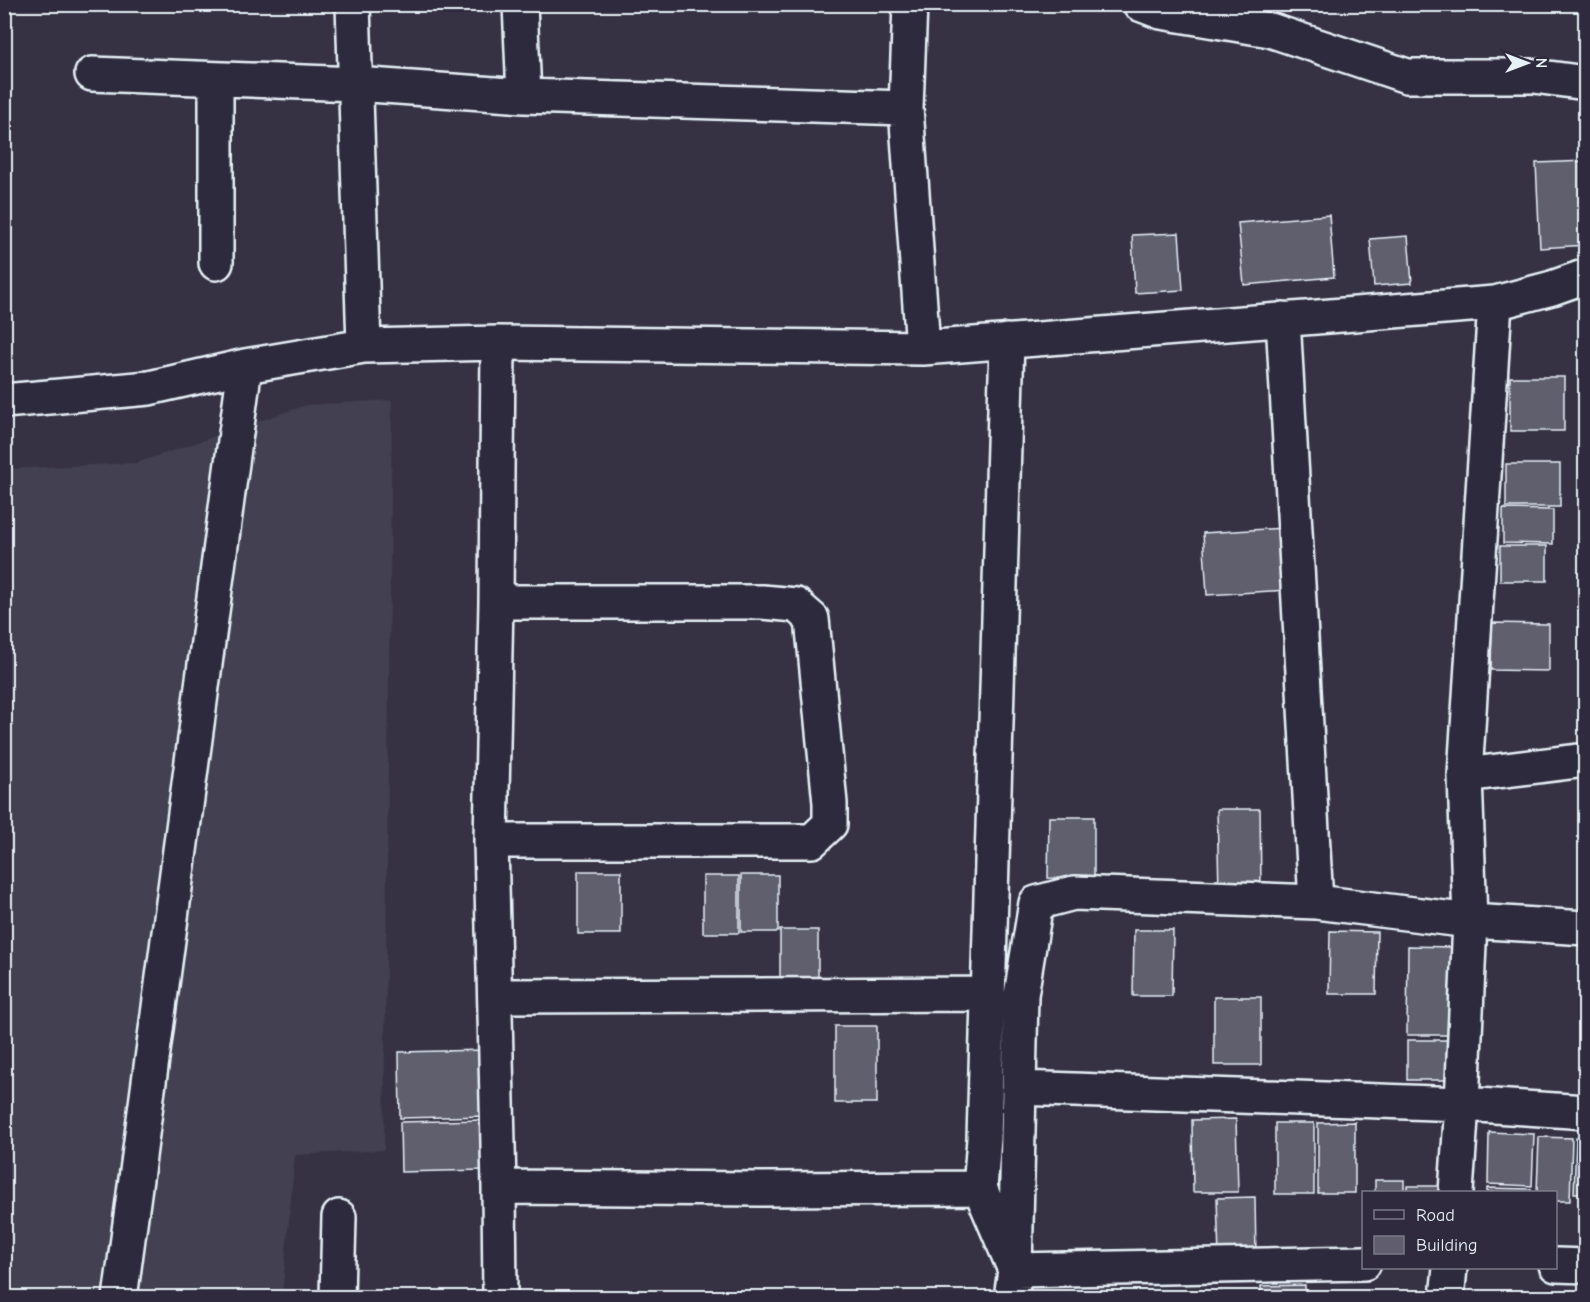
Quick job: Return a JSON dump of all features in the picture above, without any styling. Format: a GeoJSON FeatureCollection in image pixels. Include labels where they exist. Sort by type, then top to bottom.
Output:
{"type":"FeatureCollection","features":[{"type":"Feature","properties":{"kind":"street"},"geometry":{"type":"LineString","coordinates":[[353,4],[364,346]]}},
{"type":"Feature","properties":{"kind":"street"},"geometry":{"type":"LineString","coordinates":[[520,4],[524,96]]}},
{"type":"Feature","properties":{"kind":"street"},"geometry":{"type":"LineString","coordinates":[[910,4],[906,108],[923,348]]}},
{"type":"Feature","properties":{"kind":"street"},"geometry":{"type":"LineString","coordinates":[[1140,4],[1161,12],[1270,30],[1407,76],[1534,76],[1586,82]]}},
{"type":"Feature","properties":{"kind":"street"},"geometry":{"type":"LineString","coordinates":[[92,75],[356,84],[524,96],[906,108]]}},
{"type":"Feature","properties":{"kind":"street"},"geometry":{"type":"LineString","coordinates":[[216,79],[216,263]]}},
{"type":"Feature","properties":{"kind":"street"},"geometry":{"type":"LineString","coordinates":[[4,401],[149,388],[245,366],[364,346],[498,344],[923,348],[1495,303],[1552,288],[1586,276]]}},
{"type":"Feature","properties":{"kind":"street"},"geometry":{"type":"LineString","coordinates":[[1456,1191],[1470,921],[1465,775],[1495,303]]}},
{"type":"Feature","properties":{"kind":"street"},"geometry":{"type":"LineString","coordinates":[[1283,320],[1316,902]]}},
{"type":"Feature","properties":{"kind":"street"},"geometry":{"type":"LineString","coordinates":[[1007,341],[984,1139],[980,1188],[1013,1284]]}},
{"type":"Feature","properties":{"kind":"street"},"geometry":{"type":"LineString","coordinates":[[498,344],[491,841],[500,1187],[500,1298]]}},
{"type":"Feature","properties":{"kind":"street"},"geometry":{"type":"LineString","coordinates":[[120,1298],[245,366]]}},
{"type":"Feature","properties":{"kind":"street"},"geometry":{"type":"LineString","coordinates":[[491,841],[812,841],[830,824],[830,803],[812,619],[796,605],[762,602],[496,602]]}},
{"type":"Feature","properties":{"kind":"street"},"geometry":{"type":"LineString","coordinates":[[1465,775],[1586,760]]}},
{"type":"Feature","properties":{"kind":"street"},"geometry":{"type":"LineString","coordinates":[[1013,1284],[1021,995],[1036,903],[1074,893],[1316,902],[1470,921],[1586,928]]}},
{"type":"Feature","properties":{"kind":"street"},"geometry":{"type":"LineString","coordinates":[[495,996],[988,994]]}},
{"type":"Feature","properties":{"kind":"street"},"geometry":{"type":"LineString","coordinates":[[1019,1088],[1462,1104],[1586,1112]]}},
{"type":"Feature","properties":{"kind":"street"},"geometry":{"type":"LineString","coordinates":[[500,1187],[980,1188]]}},
{"type":"Feature","properties":{"kind":"street"},"geometry":{"type":"LineString","coordinates":[[337,1298],[339,1217]]}},
{"type":"Feature","properties":{"kind":"street"},"geometry":{"type":"LineString","coordinates":[[1013,1284],[1362,1263]]}},
{"type":"Feature","properties":{"kind":"street"},"geometry":{"type":"LineString","coordinates":[[1557,1265],[1586,1266]]}},
{"type":"Feature","properties":{"kind":"street"},"geometry":{"type":"LineString","coordinates":[[1447,1298],[1450,1269]]}},
{"type":"Feature","properties":{"kind":"shaded area"},"geometry":{"type":"Polygon","coordinates":[[[392,400],[384,1150],[295,1155],[282,1297],[5,1297],[4,469],[136,463],[306,405],[392,400]]]}},
{"type":"Feature","properties":{"kind":"building"},"geometry":{"type":"Polygon","coordinates":[[[1586,161],[1586,245],[1540,248],[1536,163],[1586,161]]]}},
{"type":"Feature","properties":{"kind":"building"},"geometry":{"type":"Polygon","coordinates":[[[1329,215],[1334,277],[1244,285],[1238,223],[1329,215]]]}},
{"type":"Feature","properties":{"kind":"building"},"geometry":{"type":"Polygon","coordinates":[[[1179,233],[1183,290],[1135,293],[1132,235],[1179,233]]]}},
{"type":"Feature","properties":{"kind":"building"},"geometry":{"type":"Polygon","coordinates":[[[1408,236],[1412,283],[1374,286],[1370,239],[1408,236]]]}},
{"type":"Feature","properties":{"kind":"building"},"geometry":{"type":"Polygon","coordinates":[[[1510,377],[1564,377],[1564,431],[1510,431],[1510,377]]]}},
{"type":"Feature","properties":{"kind":"building"},"geometry":{"type":"Polygon","coordinates":[[[1506,464],[1560,464],[1560,507],[1506,507],[1506,464]]]}},
{"type":"Feature","properties":{"kind":"building"},"geometry":{"type":"Polygon","coordinates":[[[1503,509],[1553,510],[1553,544],[1503,543],[1503,509]]]}},
{"type":"Feature","properties":{"kind":"building"},"geometry":{"type":"Polygon","coordinates":[[[1285,528],[1289,590],[1207,595],[1203,533],[1285,528]]]}},
{"type":"Feature","properties":{"kind":"building"},"geometry":{"type":"Polygon","coordinates":[[[1500,546],[1547,546],[1547,581],[1500,581],[1500,546]]]}},
{"type":"Feature","properties":{"kind":"building"},"geometry":{"type":"Polygon","coordinates":[[[1492,623],[1549,624],[1549,671],[1491,670],[1492,623]]]}},
{"type":"Feature","properties":{"kind":"building"},"geometry":{"type":"Polygon","coordinates":[[[1217,809],[1260,809],[1261,889],[1219,890],[1217,809]]]}},
{"type":"Feature","properties":{"kind":"building"},"geometry":{"type":"Polygon","coordinates":[[[1049,817],[1094,817],[1094,879],[1048,878],[1049,817]]]}},
{"type":"Feature","properties":{"kind":"building"},"geometry":{"type":"Polygon","coordinates":[[[578,871],[621,871],[621,934],[578,934],[578,871]]]}},
{"type":"Feature","properties":{"kind":"building"},"geometry":{"type":"Polygon","coordinates":[[[741,875],[778,875],[778,932],[741,932],[741,875]]]}},
{"type":"Feature","properties":{"kind":"building"},"geometry":{"type":"Polygon","coordinates":[[[703,876],[739,876],[739,933],[703,933],[703,876]]]}},
{"type":"Feature","properties":{"kind":"building"},"geometry":{"type":"Polygon","coordinates":[[[780,930],[818,930],[818,986],[780,986],[780,930]]]}},
{"type":"Feature","properties":{"kind":"building"},"geometry":{"type":"Polygon","coordinates":[[[1134,930],[1173,930],[1172,996],[1133,996],[1134,930]]]}},
{"type":"Feature","properties":{"kind":"building"},"geometry":{"type":"Polygon","coordinates":[[[1330,931],[1377,932],[1376,994],[1329,994],[1330,931]]]}},
{"type":"Feature","properties":{"kind":"building"},"geometry":{"type":"Polygon","coordinates":[[[1408,946],[1451,947],[1450,1035],[1407,1035],[1408,946]]]}},
{"type":"Feature","properties":{"kind":"building"},"geometry":{"type":"Polygon","coordinates":[[[1214,997],[1261,997],[1261,1065],[1214,1065],[1214,997]]]}},
{"type":"Feature","properties":{"kind":"building"},"geometry":{"type":"Polygon","coordinates":[[[835,1026],[877,1026],[877,1103],[835,1103],[835,1026]]]}},
{"type":"Feature","properties":{"kind":"building"},"geometry":{"type":"Polygon","coordinates":[[[1407,1040],[1448,1040],[1447,1080],[1407,1080],[1407,1040]]]}},
{"type":"Feature","properties":{"kind":"building"},"geometry":{"type":"Polygon","coordinates":[[[485,1050],[487,1116],[400,1118],[399,1052],[485,1050]]]}},
{"type":"Feature","properties":{"kind":"building"},"geometry":{"type":"Polygon","coordinates":[[[1236,1119],[1238,1192],[1193,1192],[1192,1120],[1236,1119]]]}},
{"type":"Feature","properties":{"kind":"building"},"geometry":{"type":"Polygon","coordinates":[[[483,1120],[484,1170],[401,1172],[400,1122],[483,1120]]]}},
{"type":"Feature","properties":{"kind":"building"},"geometry":{"type":"Polygon","coordinates":[[[1355,1122],[1355,1193],[1318,1193],[1318,1123],[1355,1122]]]}},
{"type":"Feature","properties":{"kind":"building"},"geometry":{"type":"Polygon","coordinates":[[[1275,1123],[1314,1123],[1314,1194],[1275,1194],[1275,1123]]]}},
{"type":"Feature","properties":{"kind":"building"},"geometry":{"type":"Polygon","coordinates":[[[1489,1132],[1534,1134],[1532,1186],[1488,1184],[1489,1132]]]}},
{"type":"Feature","properties":{"kind":"building"},"geometry":{"type":"Polygon","coordinates":[[[1539,1137],[1572,1138],[1570,1201],[1557,1201],[1557,1191],[1537,1191],[1539,1137]]]}},
{"type":"Feature","properties":{"kind":"building"},"geometry":{"type":"Polygon","coordinates":[[[1576,1138],[1586,1139],[1586,1193],[1574,1193],[1576,1138]]]}},
{"type":"Feature","properties":{"kind":"building"},"geometry":{"type":"Polygon","coordinates":[[[1375,1180],[1404,1180],[1404,1191],[1375,1191],[1375,1180]]]}},
{"type":"Feature","properties":{"kind":"building"},"geometry":{"type":"Polygon","coordinates":[[[1407,1186],[1445,1186],[1445,1191],[1407,1191],[1407,1186]]]}},
{"type":"Feature","properties":{"kind":"building"},"geometry":{"type":"Polygon","coordinates":[[[1487,1188],[1531,1189],[1531,1191],[1487,1191],[1487,1188]]]}},
{"type":"Feature","properties":{"kind":"building"},"geometry":{"type":"Polygon","coordinates":[[[1255,1197],[1256,1257],[1219,1258],[1217,1198],[1255,1197]]]}},
{"type":"Feature","properties":{"kind":"building"},"geometry":{"type":"Polygon","coordinates":[[[1305,1285],[1305,1298],[1261,1298],[1261,1286],[1305,1285]]]}},
{"type":"Feature","properties":{"kind":"building"},"geometry":{"type":"Polygon","coordinates":[[[1222,1293],[1223,1298],[1182,1298],[1182,1296],[1222,1293]]]}}]}
